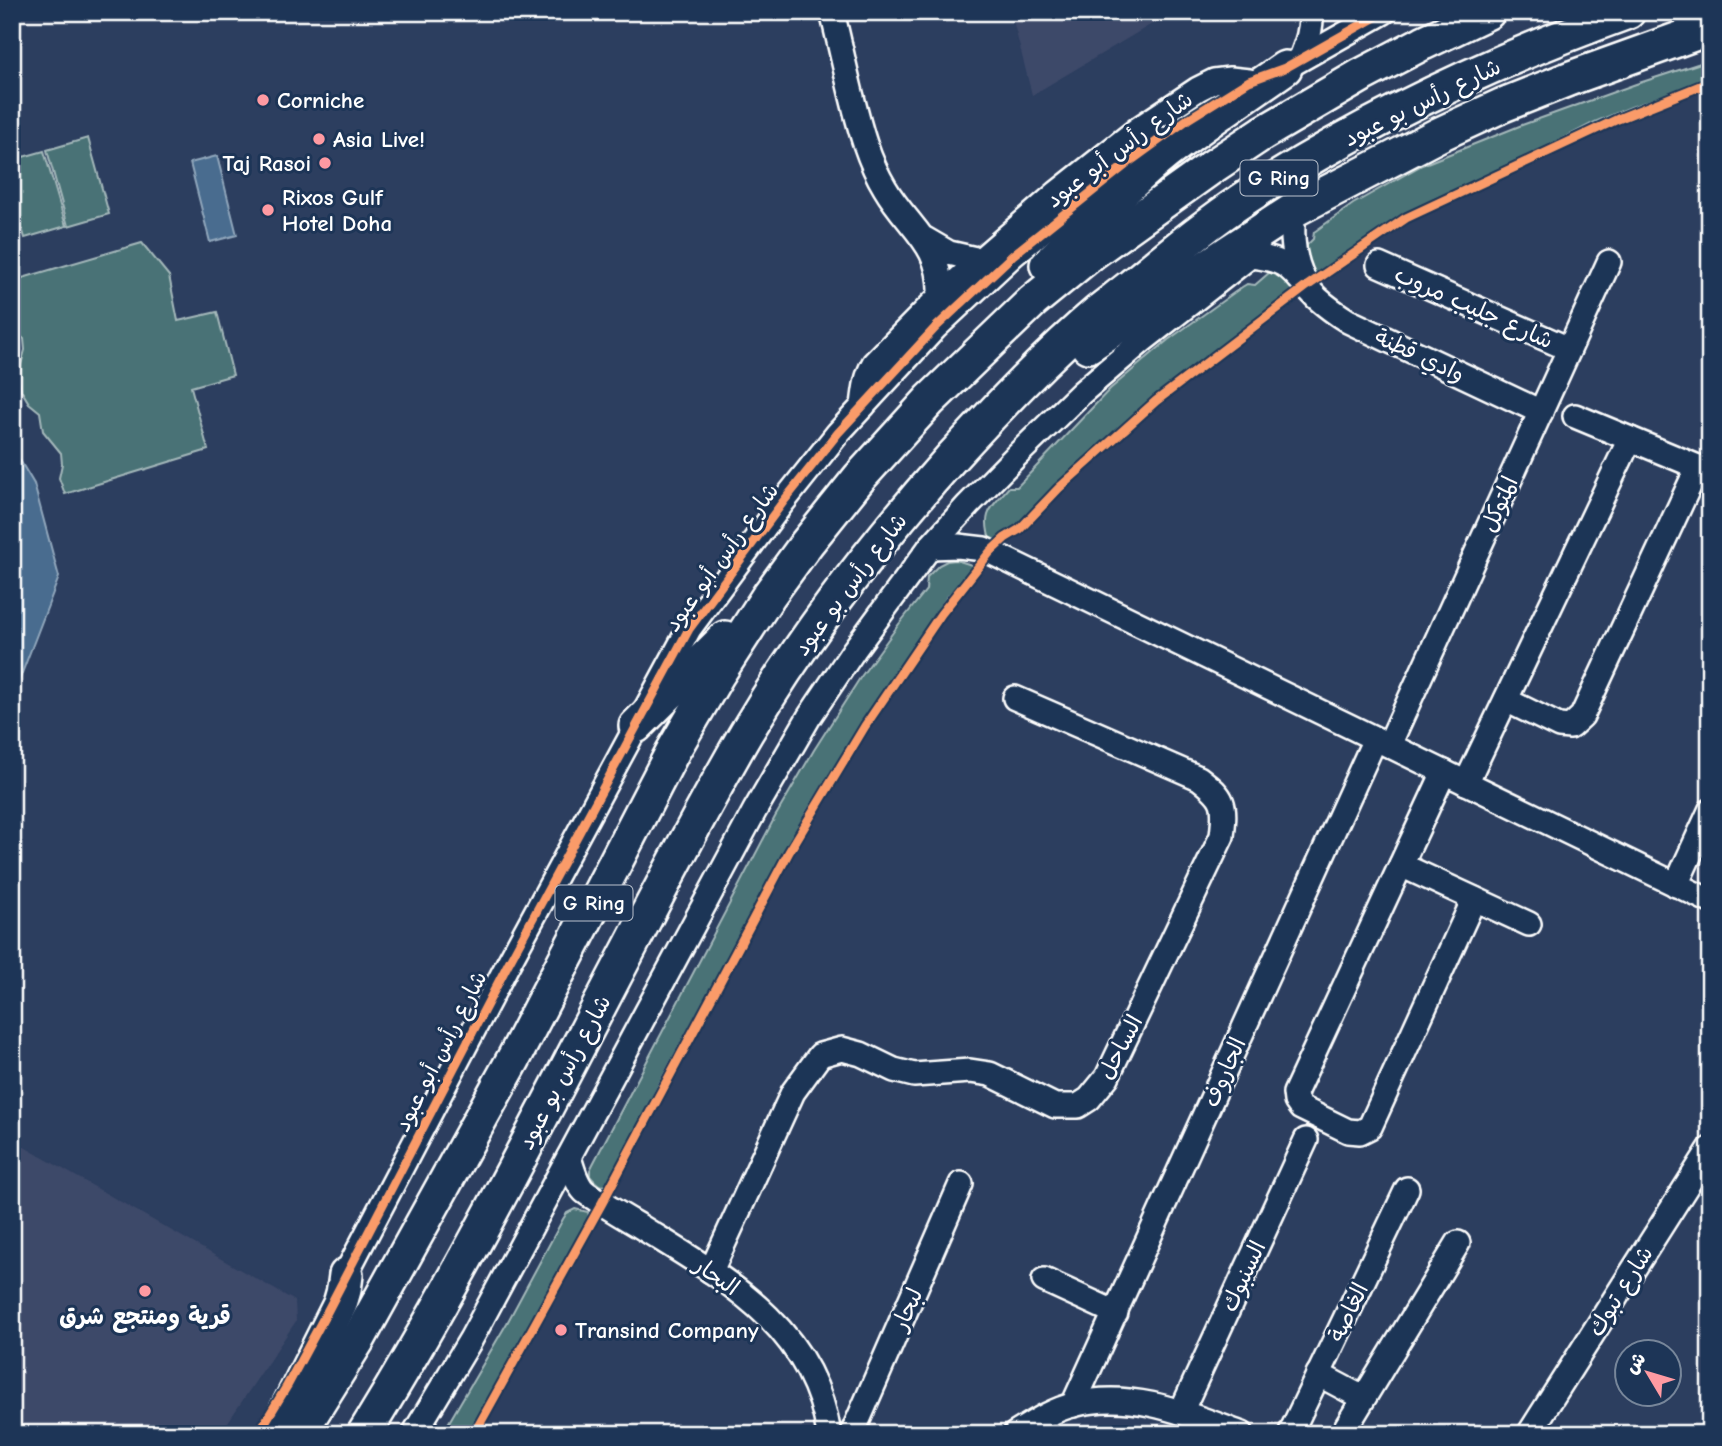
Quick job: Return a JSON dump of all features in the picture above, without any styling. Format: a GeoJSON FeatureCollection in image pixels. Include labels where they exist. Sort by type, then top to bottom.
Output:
{"type":"FeatureCollection","features":[{"type":"Feature","properties":{"kind":"highway","name":"شارع رأس بو عبود"},"geometry":{"type":"LineString","coordinates":[[299,1434],[359,1338],[514,1059],[673,751],[718,674],[769,595],[860,477],[930,400],[1033,301],[1093,252],[1263,133],[1350,82],[1488,12]]}},
{"type":"Feature","properties":{"kind":"highway","name":"شارع رأس بو عبود"},"geometry":{"type":"LineString","coordinates":[[364,1434],[462,1266],[693,828],[747,732],[832,604],[903,512],[982,424],[1041,365],[1164,258],[1244,200],[1347,137],[1410,103],[1566,34],[1628,12]]}},
{"type":"Feature","properties":{"kind":"highway"},"geometry":{"type":"LineString","coordinates":[[982,424],[1102,336],[1292,211],[1440,134],[1503,105],[1707,29]]}},
{"type":"Feature","properties":{"kind":"highway"},"geometry":{"type":"LineString","coordinates":[[930,400],[1020,292],[1129,185],[1197,129],[1293,63]]}},
{"type":"Feature","properties":{"kind":"highway"},"geometry":{"type":"LineString","coordinates":[[636,726],[769,595]]}},
{"type":"Feature","properties":{"kind":"highway"},"geometry":{"type":"LineString","coordinates":[[275,1434],[340,1304],[346,1275]]}},
{"type":"Feature","properties":{"kind":"street"},"geometry":{"type":"LineString","coordinates":[[832,12],[862,138],[885,190],[925,239],[938,268],[940,296]]}},
{"type":"Feature","properties":{"kind":"street"},"geometry":{"type":"LineString","coordinates":[[1293,63],[1308,40],[1311,12]]}},
{"type":"Feature","properties":{"kind":"street","name":"شارع رأس أبو عبود"},"geometry":{"type":"LineString","coordinates":[[258,1434],[287,1386],[508,964],[689,629],[838,432],[936,327],[1013,255],[1133,159],[1188,119],[1249,81],[1293,63],[1384,12]]}},
{"type":"Feature","properties":{"kind":"street","name":"شارع رأس أبو عبود"},"geometry":{"type":"LineString","coordinates":[[863,406],[865,383],[874,363],[940,296],[1057,192],[1138,129],[1198,89],[1214,81],[1249,81]]}},
{"type":"Feature","properties":{"kind":"street"},"geometry":{"type":"LineString","coordinates":[[414,1434],[471,1339],[755,810],[803,727],[854,650],[930,547],[1017,455],[1142,341],[1357,178]]}},
{"type":"Feature","properties":{"kind":"street","name":"وادي قطنة"},"geometry":{"type":"LineString","coordinates":[[1293,226],[1298,268],[1307,286]]}},
{"type":"Feature","properties":{"kind":"street"},"geometry":{"type":"LineString","coordinates":[[925,239],[949,253],[979,260]]}},
{"type":"Feature","properties":{"kind":"street","name":"وادي قطنة"},"geometry":{"type":"LineString","coordinates":[[1251,256],[1266,257],[1294,270],[1315,296],[1331,311],[1348,321],[1541,412]]}},
{"type":"Feature","properties":{"kind":"street","name":"المتوكل"},"geometry":{"type":"LineString","coordinates":[[1382,742],[1541,412],[1609,262]]}},
{"type":"Feature","properties":{"kind":"street","name":"شارع جليب مروب"},"geometry":{"type":"LineString","coordinates":[[1379,265],[1569,349]]}},
{"type":"Feature","properties":{"kind":"street"},"geometry":{"type":"LineString","coordinates":[[1506,700],[1559,726],[1570,727],[1582,716],[1704,469],[1574,416]]}},
{"type":"Feature","properties":{"kind":"street"},"geometry":{"type":"LineString","coordinates":[[1466,783],[1630,439]]}},
{"type":"Feature","properties":{"kind":"street"},"geometry":{"type":"LineString","coordinates":[[968,505],[973,528],[984,549]]}},
{"type":"Feature","properties":{"kind":"street"},"geometry":{"type":"LineString","coordinates":[[930,547],[984,549],[1710,901]]}},
{"type":"Feature","properties":{"kind":"street","name":"الساحل"},"geometry":{"type":"LineString","coordinates":[[711,1270],[793,1092],[820,1055],[842,1049],[914,1075],[970,1071],[990,1074],[1055,1106],[1078,1106],[1089,1099],[1107,1077],[1222,836],[1225,816],[1223,801],[1214,789],[1199,778],[1015,698]]}},
{"type":"Feature","properties":{"kind":"street","name":"الجاروف"},"geometry":{"type":"LineString","coordinates":[[1073,1405],[1382,742]]}},
{"type":"Feature","properties":{"kind":"street"},"geometry":{"type":"LineString","coordinates":[[1444,772],[1295,1093],[1301,1108],[1348,1131],[1360,1132],[1370,1127],[1474,899]]}},
{"type":"Feature","properties":{"kind":"street"},"geometry":{"type":"LineString","coordinates":[[1676,885],[1710,811]]}},
{"type":"Feature","properties":{"kind":"street"},"geometry":{"type":"LineString","coordinates":[[1401,864],[1529,923]]}},
{"type":"Feature","properties":{"kind":"street","name":"السنبوك"},"geometry":{"type":"LineString","coordinates":[[1181,1412],[1306,1140]]}},
{"type":"Feature","properties":{"kind":"street","name":"شارع تبوك"},"geometry":{"type":"LineString","coordinates":[[1529,1434],[1710,1149]]}},
{"type":"Feature","properties":{"kind":"street"},"geometry":{"type":"LineString","coordinates":[[546,1200],[583,1191],[569,1157]]}},
{"type":"Feature","properties":{"kind":"street","name":"لبحار"},"geometry":{"type":"LineString","coordinates":[[852,1434],[961,1184]]}},
{"type":"Feature","properties":{"kind":"street","name":"الغاصة"},"geometry":{"type":"LineString","coordinates":[[1290,1434],[1407,1189]]}},
{"type":"Feature","properties":{"kind":"street","name":"البحار"},"geometry":{"type":"LineString","coordinates":[[583,1191],[711,1270],[761,1309],[783,1331],[801,1355],[814,1380],[825,1411],[829,1434]]}},
{"type":"Feature","properties":{"kind":"street"},"geometry":{"type":"LineString","coordinates":[[1342,1434],[1458,1243]]}},
{"type":"Feature","properties":{"kind":"street"},"geometry":{"type":"LineString","coordinates":[[1044,1280],[1116,1313]]}},
{"type":"Feature","properties":{"kind":"street"},"geometry":{"type":"LineString","coordinates":[[1318,1374],[1363,1398]]}},
{"type":"Feature","properties":{"kind":"street"},"geometry":{"type":"LineString","coordinates":[[1015,1434],[1050,1414],[1073,1405],[1101,1401],[1141,1402],[1181,1412],[1242,1434]]}},
{"type":"Feature","properties":{"kind":"shaded area"},"geometry":{"type":"Polygon","coordinates":[[[1011,12],[1172,12],[1032,95],[1011,12]]]}},
{"type":"Feature","properties":{"kind":"shaded area"},"geometry":{"type":"Polygon","coordinates":[[[217,156],[237,235],[210,242],[190,163],[217,156]]]}},
{"type":"Feature","properties":{"kind":"shaded area"},"geometry":{"type":"Polygon","coordinates":[[[12,447],[34,484],[59,577],[12,699],[12,447]]]}},
{"type":"Feature","properties":{"kind":"shaded area","name":"قرية ومنتجع شرق"},"geometry":{"type":"Polygon","coordinates":[[[12,1140],[295,1301],[296,1321],[220,1434],[12,1434],[12,1140]]]}},
{"type":"Feature","properties":{"kind":"green space"},"geometry":{"type":"Polygon","coordinates":[[[1710,60],[1710,79],[1595,122],[1512,165],[1464,186],[1373,235],[1316,275],[1308,269],[1305,247],[1313,239],[1314,232],[1353,204],[1422,165],[1522,125],[1710,60]]]}},
{"type":"Feature","properties":{"kind":"green space"},"geometry":{"type":"Polygon","coordinates":[[[88,138],[109,214],[68,226],[47,150],[88,138]]]}},
{"type":"Feature","properties":{"kind":"green space"},"geometry":{"type":"Polygon","coordinates":[[[44,151],[66,226],[25,238],[12,193],[12,160],[44,151]]]}},
{"type":"Feature","properties":{"kind":"green space"},"geometry":{"type":"Polygon","coordinates":[[[142,243],[169,276],[178,321],[217,312],[233,375],[191,387],[208,450],[65,494],[59,478],[61,453],[43,431],[40,412],[29,403],[21,390],[18,376],[25,350],[24,339],[12,331],[12,281],[142,243]]]}},
{"type":"Feature","properties":{"kind":"green space"},"geometry":{"type":"Polygon","coordinates":[[[1270,272],[1278,272],[1296,290],[1138,413],[1073,472],[1025,522],[991,543],[987,518],[1009,487],[1017,487],[1110,389],[1168,340],[1242,287],[1247,284],[1255,285],[1270,272]]]}},
{"type":"Feature","properties":{"kind":"green space"},"geometry":{"type":"Polygon","coordinates":[[[956,560],[974,568],[937,611],[896,676],[865,718],[806,813],[659,1084],[610,1183],[599,1185],[590,1176],[590,1170],[775,817],[860,678],[926,590],[927,577],[939,565],[956,560]]]}},
{"type":"Feature","properties":{"kind":"green space"},"geometry":{"type":"Polygon","coordinates":[[[575,1209],[588,1212],[589,1217],[470,1434],[442,1434],[507,1323],[563,1219],[575,1209]]]}},
{"type":"Feature","properties":{"kind":"cycle path"},"geometry":{"type":"LineString","coordinates":[[258,1434],[327,1312],[508,964],[689,629],[783,502],[838,433],[936,327],[1013,255],[1133,159],[1188,119],[1249,81],[1285,68],[1384,12]]}},
{"type":"Feature","properties":{"kind":"cycle path"},"geometry":{"type":"LineString","coordinates":[[474,1434],[602,1203],[789,852],[865,726],[941,614],[990,552],[1020,529],[1059,488],[1156,401],[1307,286],[1406,218],[1618,119],[1710,82]]}},
{"type":"Feature","properties":{"kind":"place","name":"Corniche"},"geometry":{"type":"Point","coordinates":[263,100]}},
{"type":"Feature","properties":{"kind":"place","name":"Asia Live!"},"geometry":{"type":"Point","coordinates":[319,139]}},
{"type":"Feature","properties":{"kind":"place","name":"Taj Rasoi"},"geometry":{"type":"Point","coordinates":[325,163]}},
{"type":"Feature","properties":{"kind":"place","name":"Rixos Gulf Hotel Doha"},"geometry":{"type":"Point","coordinates":[268,210]}},
{"type":"Feature","properties":{"kind":"place","name":"قرية ومنتجع شرق"},"geometry":{"type":"Point","coordinates":[145,1291]}},
{"type":"Feature","properties":{"kind":"place","name":"Transind Company"},"geometry":{"type":"Point","coordinates":[561,1330]}}]}
